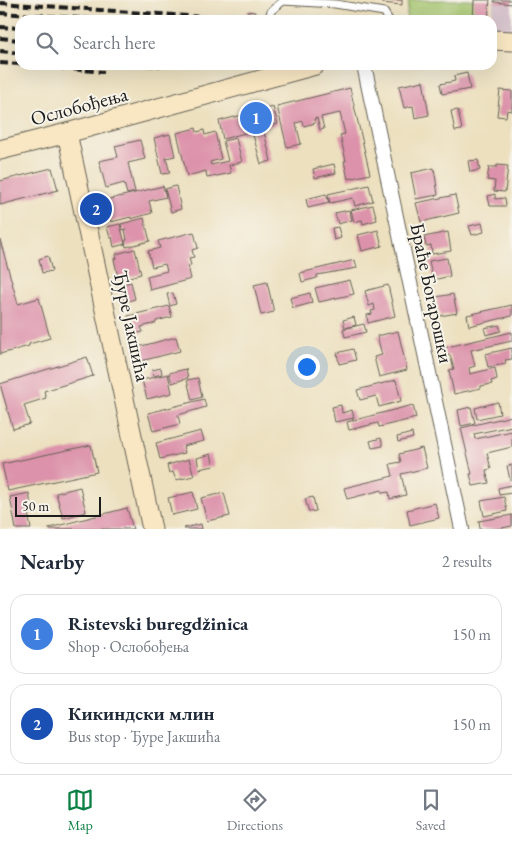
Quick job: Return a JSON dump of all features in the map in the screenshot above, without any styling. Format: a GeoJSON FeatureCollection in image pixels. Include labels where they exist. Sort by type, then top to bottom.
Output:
{"type":"FeatureCollection","features":[{"type":"Feature","properties":{"kind":"main road"},"geometry":{"type":"LineString","coordinates":[[497,40],[512,41]]}},
{"type":"Feature","properties":{"kind":"main road","name":"Ослобођења"},"geometry":{"type":"LineString","coordinates":[[0,150],[289,70]]}},
{"type":"Feature","properties":{"kind":"main road","name":"Ђуре Јакшића"},"geometry":{"type":"LineString","coordinates":[[67,133],[152,529]]}},
{"type":"Feature","properties":{"kind":"street","name":"Браће Богарошки"},"geometry":{"type":"LineString","coordinates":[[365,70],[462,529]]}},
{"type":"Feature","properties":{"kind":"lane"},"geometry":{"type":"LineString","coordinates":[[270,15],[271,11],[283,1],[335,4],[384,12],[386,15]]}},
{"type":"Feature","properties":{"kind":"shaded area"},"geometry":{"type":"Polygon","coordinates":[[[494,0],[512,0],[512,34],[497,32],[497,15],[492,15],[494,0]]]}},
{"type":"Feature","properties":{"kind":"green space"},"geometry":{"type":"Polygon","coordinates":[[[409,0],[475,0],[475,15],[407,15],[409,0]]]}},
{"type":"Feature","properties":{"kind":"building"},"geometry":{"type":"Polygon","coordinates":[[[382,0],[402,0],[402,5],[382,3],[382,0]]]}},
{"type":"Feature","properties":{"kind":"building"},"geometry":{"type":"Polygon","coordinates":[[[474,0],[490,0],[488,15],[473,15],[474,0]]]}},
{"type":"Feature","properties":{"kind":"building"},"geometry":{"type":"Polygon","coordinates":[[[494,0],[512,0],[512,4],[494,2],[494,0]]]}},
{"type":"Feature","properties":{"kind":"building"},"geometry":{"type":"Polygon","coordinates":[[[248,11],[255,12],[255,15],[247,15],[248,11]]]}},
{"type":"Feature","properties":{"kind":"building"},"geometry":{"type":"Polygon","coordinates":[[[467,73],[470,89],[442,94],[440,84],[455,81],[454,76],[467,73]]]}},
{"type":"Feature","properties":{"kind":"building"},"geometry":{"type":"Polygon","coordinates":[[[423,81],[429,115],[415,118],[413,106],[404,108],[399,86],[423,81]]]}},
{"type":"Feature","properties":{"kind":"building"},"geometry":{"type":"Polygon","coordinates":[[[350,88],[370,174],[348,179],[340,135],[345,134],[340,113],[321,117],[324,129],[320,130],[317,118],[314,119],[315,123],[304,126],[303,121],[296,123],[301,144],[287,147],[277,106],[350,88]]]}},
{"type":"Feature","properties":{"kind":"building"},"geometry":{"type":"Polygon","coordinates":[[[500,90],[512,91],[512,111],[507,110],[506,117],[497,116],[500,90]]]}},
{"type":"Feature","properties":{"kind":"building"},"geometry":{"type":"Polygon","coordinates":[[[273,107],[278,124],[263,128],[271,161],[261,164],[252,131],[223,139],[219,121],[273,107]]]}},
{"type":"Feature","properties":{"kind":"building"},"geometry":{"type":"Polygon","coordinates":[[[458,110],[462,130],[455,131],[451,111],[458,110]]]}},
{"type":"Feature","properties":{"kind":"building"},"geometry":{"type":"Polygon","coordinates":[[[196,128],[197,132],[204,130],[205,135],[215,132],[221,159],[210,162],[211,165],[228,161],[223,141],[236,138],[242,162],[229,165],[231,173],[207,178],[206,171],[187,176],[177,133],[196,128]]]}},
{"type":"Feature","properties":{"kind":"building"},"geometry":{"type":"Polygon","coordinates":[[[170,134],[175,156],[166,158],[170,173],[162,174],[154,138],[170,134]]]}},
{"type":"Feature","properties":{"kind":"building"},"geometry":{"type":"Polygon","coordinates":[[[140,140],[145,159],[128,163],[135,192],[127,194],[124,183],[106,188],[99,161],[118,157],[115,146],[140,140]]]}},
{"type":"Feature","properties":{"kind":"building"},"geometry":{"type":"Polygon","coordinates":[[[478,160],[480,170],[470,172],[468,161],[478,160]]]}},
{"type":"Feature","properties":{"kind":"building"},"geometry":{"type":"Polygon","coordinates":[[[334,164],[336,173],[315,178],[313,169],[334,164]]]}},
{"type":"Feature","properties":{"kind":"building"},"geometry":{"type":"Polygon","coordinates":[[[497,165],[508,166],[505,192],[494,191],[495,181],[487,180],[489,167],[497,167],[497,165]]]}},
{"type":"Feature","properties":{"kind":"building"},"geometry":{"type":"Polygon","coordinates":[[[52,168],[58,190],[0,205],[0,181],[52,168]]]}},
{"type":"Feature","properties":{"kind":"building"},"geometry":{"type":"Polygon","coordinates":[[[434,168],[438,195],[416,199],[411,173],[434,168]]]}},
{"type":"Feature","properties":{"kind":"building"},"geometry":{"type":"Polygon","coordinates":[[[369,185],[373,201],[355,206],[353,198],[330,203],[328,194],[369,185]]]}},
{"type":"Feature","properties":{"kind":"building"},"geometry":{"type":"Polygon","coordinates":[[[163,186],[166,197],[149,201],[152,213],[111,222],[106,200],[163,186]]]}},
{"type":"Feature","properties":{"kind":"building"},"geometry":{"type":"Polygon","coordinates":[[[176,186],[181,209],[171,212],[165,189],[176,186]]]}},
{"type":"Feature","properties":{"kind":"building"},"geometry":{"type":"Polygon","coordinates":[[[326,194],[329,203],[308,208],[306,199],[326,194]]]}},
{"type":"Feature","properties":{"kind":"building"},"geometry":{"type":"Polygon","coordinates":[[[495,194],[495,199],[505,198],[506,206],[490,206],[488,196],[495,194]]]}},
{"type":"Feature","properties":{"kind":"building"},"geometry":{"type":"Polygon","coordinates":[[[455,195],[459,213],[421,222],[416,203],[455,195]]]}},
{"type":"Feature","properties":{"kind":"building"},"geometry":{"type":"Polygon","coordinates":[[[373,205],[377,220],[363,224],[362,220],[354,222],[351,210],[373,205]]]}},
{"type":"Feature","properties":{"kind":"building"},"geometry":{"type":"Polygon","coordinates":[[[349,210],[352,220],[338,224],[335,213],[349,210]]]}},
{"type":"Feature","properties":{"kind":"building"},"geometry":{"type":"Polygon","coordinates":[[[144,218],[150,241],[126,247],[125,229],[122,230],[121,224],[144,218]]]}},
{"type":"Feature","properties":{"kind":"building"},"geometry":{"type":"Polygon","coordinates":[[[482,223],[484,232],[472,235],[469,226],[482,223]]]}},
{"type":"Feature","properties":{"kind":"building"},"geometry":{"type":"Polygon","coordinates":[[[120,224],[125,244],[114,247],[107,227],[120,224]]]}},
{"type":"Feature","properties":{"kind":"building"},"geometry":{"type":"Polygon","coordinates":[[[338,227],[341,238],[334,240],[332,228],[338,227]]]}},
{"type":"Feature","properties":{"kind":"building"},"geometry":{"type":"Polygon","coordinates":[[[378,230],[382,246],[362,251],[358,235],[378,230]]]}},
{"type":"Feature","properties":{"kind":"building"},"geometry":{"type":"Polygon","coordinates":[[[194,232],[198,248],[192,250],[194,257],[189,258],[191,265],[188,266],[191,279],[150,290],[147,276],[167,271],[165,264],[152,267],[148,251],[160,248],[158,241],[194,232]]]}},
{"type":"Feature","properties":{"kind":"building"},"geometry":{"type":"Polygon","coordinates":[[[448,232],[451,251],[432,254],[431,245],[426,246],[424,237],[448,232]]]}},
{"type":"Feature","properties":{"kind":"building"},"geometry":{"type":"Polygon","coordinates":[[[0,240],[18,304],[39,298],[50,338],[0,354],[0,240]]]}},
{"type":"Feature","properties":{"kind":"building"},"geometry":{"type":"Polygon","coordinates":[[[135,249],[141,274],[122,279],[121,276],[118,277],[114,259],[117,258],[116,254],[135,249]]]}},
{"type":"Feature","properties":{"kind":"building"},"geometry":{"type":"Polygon","coordinates":[[[48,256],[52,271],[42,273],[39,259],[48,256]]]}},
{"type":"Feature","properties":{"kind":"building"},"geometry":{"type":"Polygon","coordinates":[[[447,258],[450,276],[433,280],[429,261],[447,258]]]}},
{"type":"Feature","properties":{"kind":"building"},"geometry":{"type":"Polygon","coordinates":[[[355,260],[357,268],[317,275],[317,278],[302,282],[300,273],[355,260]]]}},
{"type":"Feature","properties":{"kind":"building"},"geometry":{"type":"Polygon","coordinates":[[[350,280],[354,294],[319,302],[315,288],[350,280]]]}},
{"type":"Feature","properties":{"kind":"building"},"geometry":{"type":"Polygon","coordinates":[[[131,282],[135,299],[124,302],[120,285],[131,282]]]}},
{"type":"Feature","properties":{"kind":"building"},"geometry":{"type":"Polygon","coordinates":[[[267,282],[274,312],[261,315],[254,285],[267,282]]]}},
{"type":"Feature","properties":{"kind":"building"},"geometry":{"type":"Polygon","coordinates":[[[388,285],[395,316],[368,323],[367,315],[372,314],[371,311],[375,310],[374,304],[369,306],[365,291],[388,285]]]}},
{"type":"Feature","properties":{"kind":"building"},"geometry":{"type":"Polygon","coordinates":[[[173,293],[176,304],[170,306],[167,294],[173,293]]]}},
{"type":"Feature","properties":{"kind":"building"},"geometry":{"type":"Polygon","coordinates":[[[310,293],[312,303],[293,308],[290,298],[310,293]]]}},
{"type":"Feature","properties":{"kind":"building"},"geometry":{"type":"Polygon","coordinates":[[[453,294],[457,313],[440,316],[436,297],[453,294]]]}},
{"type":"Feature","properties":{"kind":"building"},"geometry":{"type":"Polygon","coordinates":[[[512,305],[512,316],[469,326],[467,315],[512,305]]]}},
{"type":"Feature","properties":{"kind":"building"},"geometry":{"type":"Polygon","coordinates":[[[169,306],[172,317],[141,327],[143,332],[133,334],[128,316],[169,306]]]}},
{"type":"Feature","properties":{"kind":"building"},"geometry":{"type":"Polygon","coordinates":[[[354,317],[356,325],[345,328],[343,320],[354,317]]]}},
{"type":"Feature","properties":{"kind":"building"},"geometry":{"type":"Polygon","coordinates":[[[364,324],[366,332],[345,337],[343,329],[364,324]]]}},
{"type":"Feature","properties":{"kind":"building"},"geometry":{"type":"Polygon","coordinates":[[[499,325],[501,331],[486,335],[484,328],[499,325]]]}},
{"type":"Feature","properties":{"kind":"building"},"geometry":{"type":"Polygon","coordinates":[[[398,331],[407,370],[379,377],[374,357],[382,355],[377,336],[398,331]]]}},
{"type":"Feature","properties":{"kind":"building"},"geometry":{"type":"Polygon","coordinates":[[[512,332],[512,341],[471,350],[475,366],[469,368],[470,374],[495,368],[497,379],[491,381],[492,384],[481,386],[481,388],[454,394],[449,370],[454,369],[450,355],[445,356],[443,348],[512,332]]]}},
{"type":"Feature","properties":{"kind":"building"},"geometry":{"type":"Polygon","coordinates":[[[176,337],[180,351],[137,362],[134,348],[176,337]]]}},
{"type":"Feature","properties":{"kind":"building"},"geometry":{"type":"Polygon","coordinates":[[[512,348],[512,359],[505,360],[506,364],[488,367],[485,354],[512,348]]]}},
{"type":"Feature","properties":{"kind":"building"},"geometry":{"type":"Polygon","coordinates":[[[353,349],[356,360],[339,364],[337,353],[353,349]]]}},
{"type":"Feature","properties":{"kind":"building"},"geometry":{"type":"Polygon","coordinates":[[[87,357],[93,376],[44,391],[46,398],[24,405],[30,424],[13,429],[0,384],[87,357]]]}},
{"type":"Feature","properties":{"kind":"building"},"geometry":{"type":"Polygon","coordinates":[[[161,368],[162,374],[153,376],[152,370],[161,368]]]}},
{"type":"Feature","properties":{"kind":"building"},"geometry":{"type":"Polygon","coordinates":[[[186,369],[188,378],[172,383],[169,373],[186,369]]]}},
{"type":"Feature","properties":{"kind":"building"},"geometry":{"type":"Polygon","coordinates":[[[168,374],[172,393],[147,399],[142,380],[168,374]]]}},
{"type":"Feature","properties":{"kind":"building"},"geometry":{"type":"Polygon","coordinates":[[[198,378],[202,397],[192,400],[187,380],[198,378]]]}},
{"type":"Feature","properties":{"kind":"building"},"geometry":{"type":"Polygon","coordinates":[[[396,380],[401,401],[379,407],[376,396],[360,400],[357,390],[396,380]]]}},
{"type":"Feature","properties":{"kind":"building"},"geometry":{"type":"Polygon","coordinates":[[[204,399],[206,407],[178,415],[180,424],[153,431],[148,413],[204,399]]]}},
{"type":"Feature","properties":{"kind":"building"},"geometry":{"type":"Polygon","coordinates":[[[498,402],[500,414],[477,419],[475,408],[498,402]]]}},
{"type":"Feature","properties":{"kind":"building"},"geometry":{"type":"Polygon","coordinates":[[[341,405],[342,413],[352,410],[354,418],[335,422],[332,407],[341,405]]]}},
{"type":"Feature","properties":{"kind":"building"},"geometry":{"type":"Polygon","coordinates":[[[413,405],[416,418],[379,427],[378,423],[349,430],[347,422],[413,405]]]}},
{"type":"Feature","properties":{"kind":"building"},"geometry":{"type":"Polygon","coordinates":[[[471,407],[475,423],[461,426],[458,410],[471,407]]]}},
{"type":"Feature","properties":{"kind":"building"},"geometry":{"type":"Polygon","coordinates":[[[512,416],[512,426],[474,434],[475,439],[512,431],[512,447],[487,453],[491,469],[486,470],[489,483],[473,486],[461,428],[512,416]]]}},
{"type":"Feature","properties":{"kind":"building"},"geometry":{"type":"Polygon","coordinates":[[[201,431],[204,441],[183,446],[185,453],[160,459],[156,443],[201,431]]]}},
{"type":"Feature","properties":{"kind":"building"},"geometry":{"type":"Polygon","coordinates":[[[412,433],[413,438],[398,442],[397,437],[412,433]]]}},
{"type":"Feature","properties":{"kind":"building"},"geometry":{"type":"Polygon","coordinates":[[[381,438],[383,446],[372,448],[370,441],[381,438]]]}},
{"type":"Feature","properties":{"kind":"building"},"geometry":{"type":"Polygon","coordinates":[[[91,445],[97,472],[8,491],[2,464],[91,445]]]}},
{"type":"Feature","properties":{"kind":"building"},"geometry":{"type":"Polygon","coordinates":[[[422,448],[427,468],[401,474],[406,495],[390,499],[389,492],[382,493],[382,490],[347,499],[344,488],[393,476],[390,464],[401,462],[399,454],[422,448]]]}},
{"type":"Feature","properties":{"kind":"building"},"geometry":{"type":"Polygon","coordinates":[[[211,454],[214,466],[199,469],[197,458],[211,454]]]}},
{"type":"Feature","properties":{"kind":"building"},"geometry":{"type":"Polygon","coordinates":[[[189,459],[194,476],[176,480],[173,472],[169,473],[167,465],[189,459]]]}},
{"type":"Feature","properties":{"kind":"building"},"geometry":{"type":"Polygon","coordinates":[[[512,465],[512,479],[510,480],[507,466],[512,465]]]}},
{"type":"Feature","properties":{"kind":"building"},"geometry":{"type":"Polygon","coordinates":[[[512,485],[512,493],[499,495],[498,488],[512,485]]]}},
{"type":"Feature","properties":{"kind":"building"},"geometry":{"type":"Polygon","coordinates":[[[80,487],[86,512],[63,518],[56,493],[80,487]]]}},
{"type":"Feature","properties":{"kind":"building"},"geometry":{"type":"Polygon","coordinates":[[[193,492],[197,509],[172,515],[168,498],[193,492]]]}},
{"type":"Feature","properties":{"kind":"building"},"geometry":{"type":"Polygon","coordinates":[[[29,493],[32,512],[28,513],[31,529],[16,529],[10,497],[29,493]]]}},
{"type":"Feature","properties":{"kind":"building"},"geometry":{"type":"Polygon","coordinates":[[[224,493],[230,516],[207,521],[201,498],[224,493]]]}},
{"type":"Feature","properties":{"kind":"building"},"geometry":{"type":"Polygon","coordinates":[[[313,497],[316,511],[309,512],[305,499],[313,497]]]}},
{"type":"Feature","properties":{"kind":"building"},"geometry":{"type":"Polygon","coordinates":[[[504,497],[507,511],[484,516],[481,501],[504,497]]]}},
{"type":"Feature","properties":{"kind":"building"},"geometry":{"type":"Polygon","coordinates":[[[435,503],[439,518],[410,525],[407,510],[435,503]]]}},
{"type":"Feature","properties":{"kind":"building"},"geometry":{"type":"Polygon","coordinates":[[[127,508],[133,529],[49,529],[49,528],[127,508]]]}},
{"type":"Feature","properties":{"kind":"building"},"geometry":{"type":"Polygon","coordinates":[[[512,515],[512,526],[502,529],[480,529],[479,521],[512,515]]]}},
{"type":"Feature","properties":{"kind":"building"},"geometry":{"type":"Polygon","coordinates":[[[201,524],[202,529],[184,529],[184,528],[201,524]]]}},
{"type":"Feature","properties":{"kind":"railway"},"geometry":{"type":"LineString","coordinates":[[0,3],[173,15]]}},
{"type":"Feature","properties":{"kind":"railway"},"geometry":{"type":"LineString","coordinates":[[0,13],[31,15]]}},
{"type":"Feature","properties":{"kind":"railway"},"geometry":{"type":"LineString","coordinates":[[0,27],[15,28]]}},
{"type":"Feature","properties":{"kind":"railway"},"geometry":{"type":"LineString","coordinates":[[0,38],[15,40]]}},
{"type":"Feature","properties":{"kind":"railway"},"geometry":{"type":"LineString","coordinates":[[0,51],[15,52]]}},
{"type":"Feature","properties":{"kind":"railway"},"geometry":{"type":"LineString","coordinates":[[0,63],[15,64]]}},
{"type":"Feature","properties":{"kind":"railway"},"geometry":{"type":"LineString","coordinates":[[82,70],[104,72]]}},
{"type":"Feature","properties":{"kind":"place","name":"Ristevski buregdžinica"},"geometry":{"type":"Point","coordinates":[256,118]}},
{"type":"Feature","properties":{"kind":"place","name":"Кикиндски млин"},"geometry":{"type":"Point","coordinates":[96,209]}}]}
